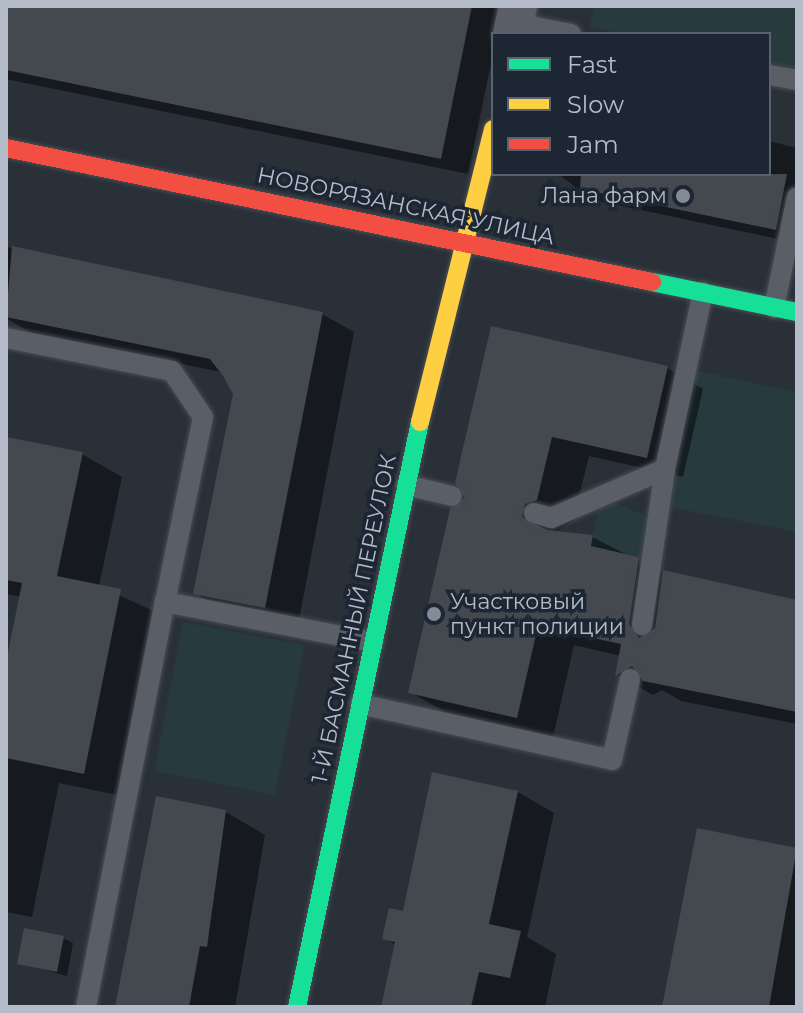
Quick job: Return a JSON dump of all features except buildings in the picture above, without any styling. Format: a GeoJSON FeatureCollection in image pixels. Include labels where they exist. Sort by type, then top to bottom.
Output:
{"type":"FeatureCollection","features":[{"type":"Feature","properties":{"kind":"street","name":"1-Й БАСМАННЫЙ ПЕРЕУЛОК"},"geometry":{"type":"LineString","coordinates":[[297,1007],[406,485],[491,137]]}},
{"type":"Feature","properties":{"kind":"street","name":"НОВОРЯЗАНСКАЯ УЛИЦА"},"geometry":{"type":"LineString","coordinates":[[6,150],[797,312]]}},
{"type":"Feature","properties":{"kind":"lane"},"geometry":{"type":"LineString","coordinates":[[515,21],[562,32]]}},
{"type":"Feature","properties":{"kind":"lane"},"geometry":{"type":"LineString","coordinates":[[771,75],[797,80]]}},
{"type":"Feature","properties":{"kind":"lane"},"geometry":{"type":"LineString","coordinates":[[774,308],[797,197]]}},
{"type":"Feature","properties":{"kind":"lane"},"geometry":{"type":"LineString","coordinates":[[642,625],[665,469],[703,292]]}},
{"type":"Feature","properties":{"kind":"lane"},"geometry":{"type":"LineString","coordinates":[[6,338],[172,371],[203,417],[86,1007]]}},
{"type":"Feature","properties":{"kind":"lane"},"geometry":{"type":"LineString","coordinates":[[534,513],[551,518],[665,469]]}},
{"type":"Feature","properties":{"kind":"lane"},"geometry":{"type":"LineString","coordinates":[[406,485],[452,496]]}},
{"type":"Feature","properties":{"kind":"lane"},"geometry":{"type":"LineString","coordinates":[[165,602],[373,642]]}},
{"type":"Feature","properties":{"kind":"lane"},"geometry":{"type":"LineString","coordinates":[[360,704],[612,760],[630,679]]}},
{"type":"Feature","properties":{"kind":"green space"},"geometry":{"type":"Polygon","coordinates":[[[594,6],[797,6],[797,68],[771,63],[771,32],[615,32],[590,27],[594,6]]]}},
{"type":"Feature","properties":{"kind":"green space"},"geometry":{"type":"Polygon","coordinates":[[[697,371],[797,392],[797,532],[669,507],[697,371]]]}},
{"type":"Feature","properties":{"kind":"green space"},"geometry":{"type":"Polygon","coordinates":[[[608,500],[647,516],[641,557],[591,546],[598,509],[608,500]]]}},
{"type":"Feature","properties":{"kind":"green space"},"geometry":{"type":"Polygon","coordinates":[[[183,622],[305,645],[275,795],[154,771],[183,622]]]}},
{"type":"Feature","properties":{"kind":"traffic: fast"},"geometry":{"type":"LineString","coordinates":[[652,282],[797,312]]}},
{"type":"Feature","properties":{"kind":"traffic: fast"},"geometry":{"type":"LineString","coordinates":[[297,1007],[420,422]]}},
{"type":"Feature","properties":{"kind":"traffic: slow"},"geometry":{"type":"LineString","coordinates":[[420,422],[491,137]]}},
{"type":"Feature","properties":{"kind":"traffic: jam"},"geometry":{"type":"LineString","coordinates":[[6,148],[652,282]]}},
{"type":"Feature","properties":{"kind":"place","name":"Лана фарм"},"geometry":{"type":"Point","coordinates":[683,196]}},
{"type":"Feature","properties":{"kind":"place","name":"Участковый пункт полиции"},"geometry":{"type":"Point","coordinates":[434,614]}}]}
